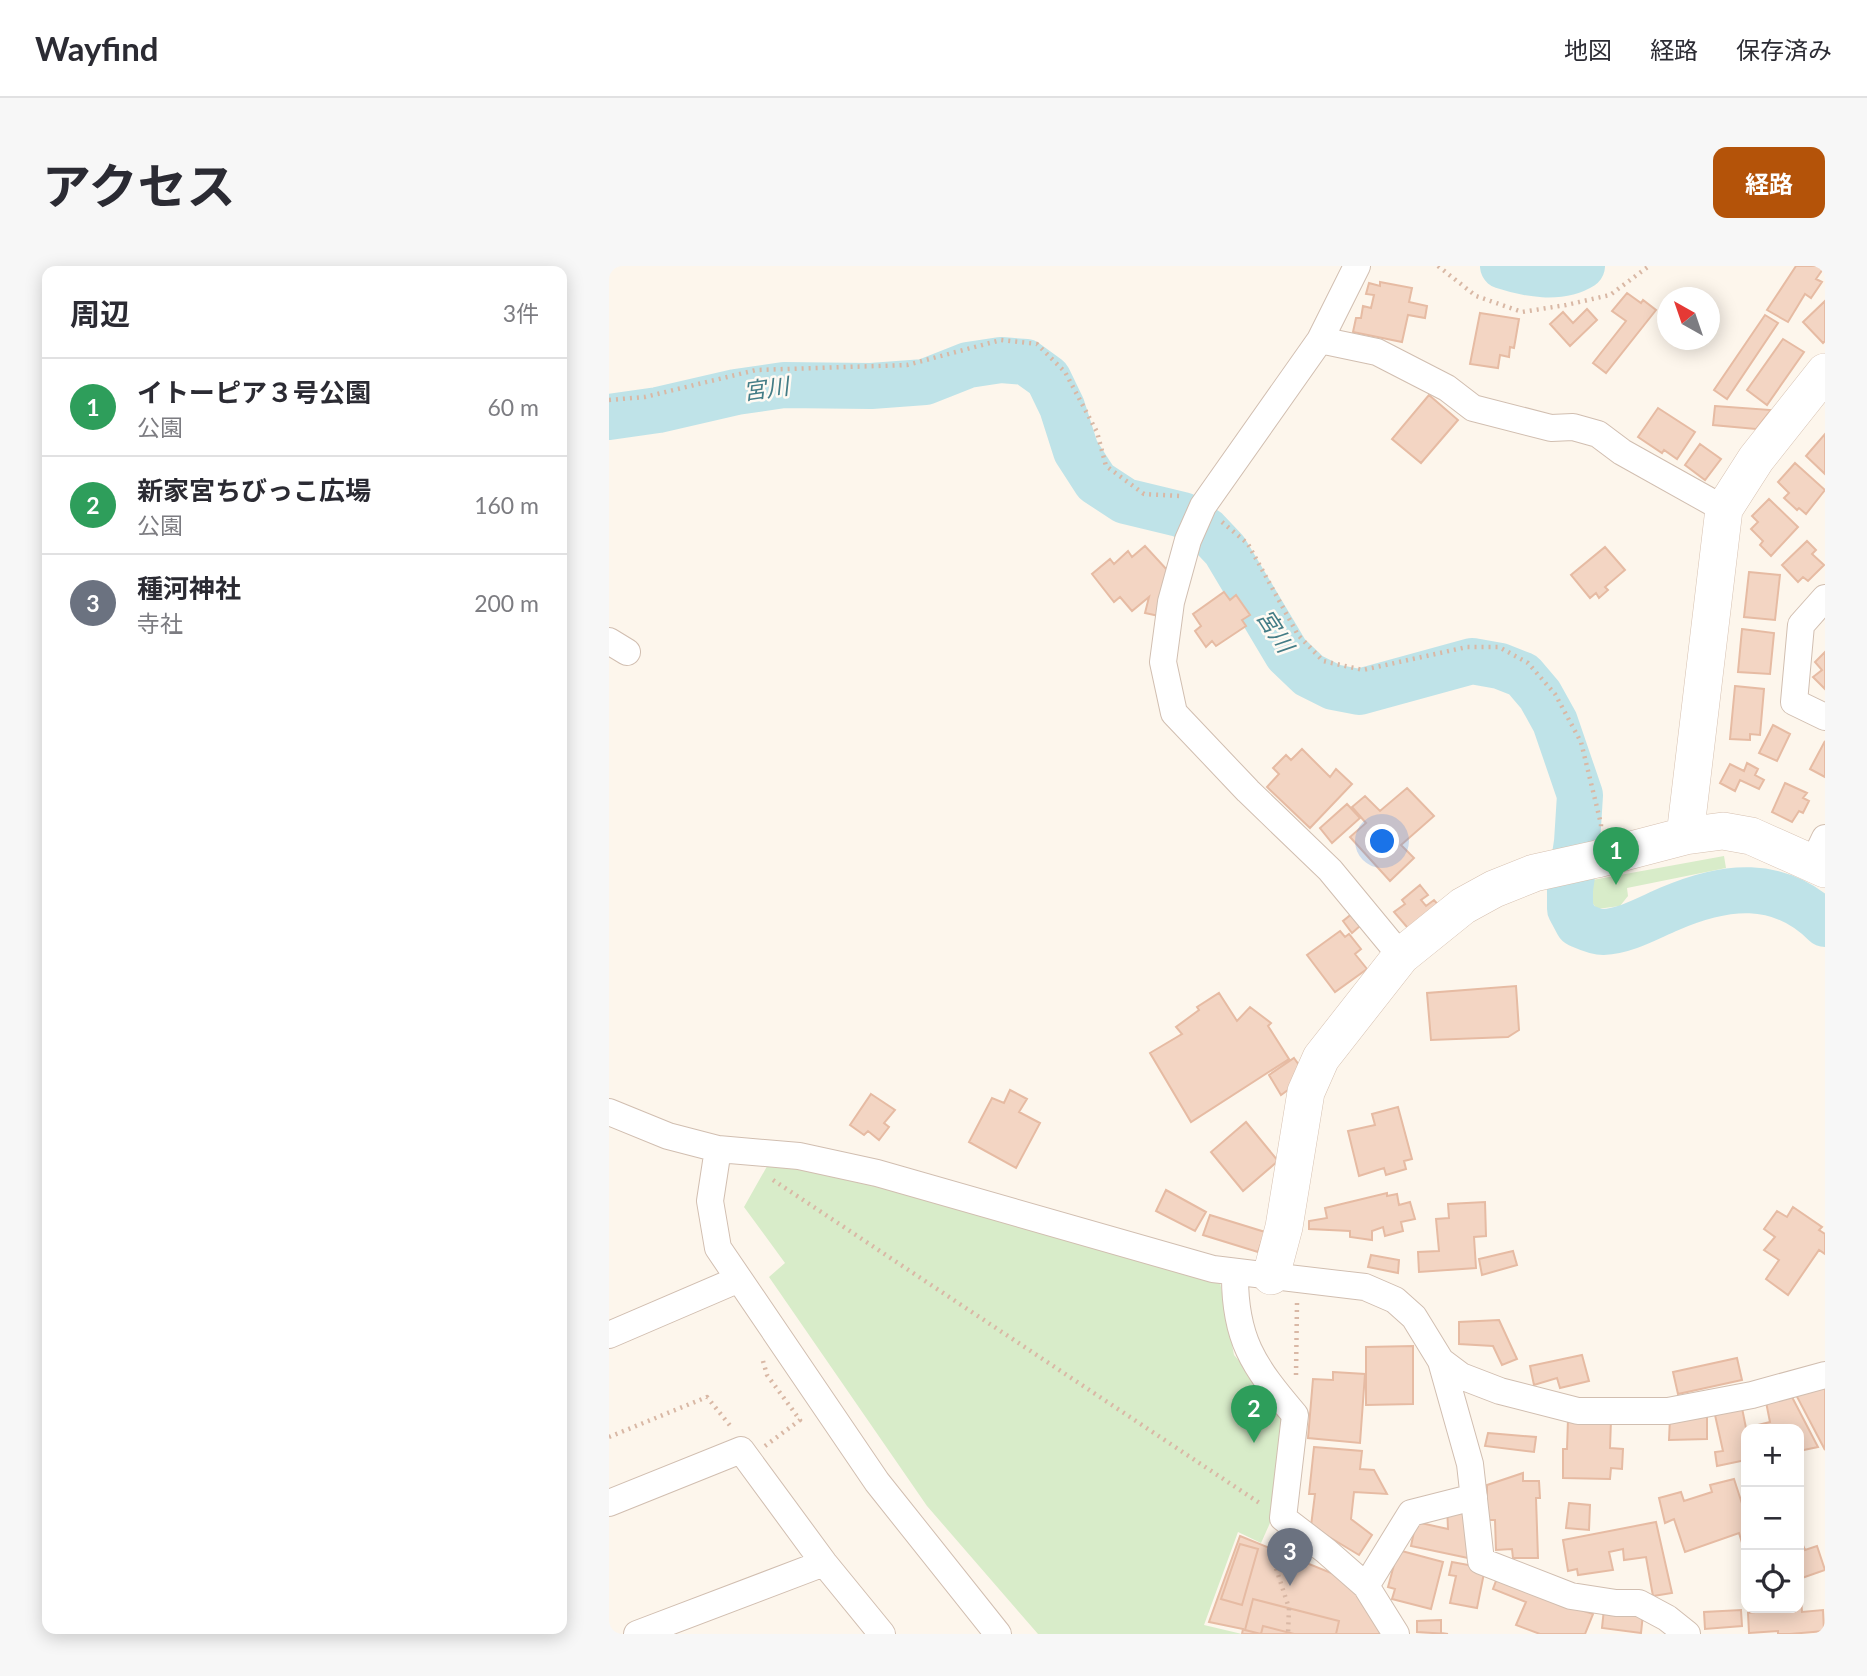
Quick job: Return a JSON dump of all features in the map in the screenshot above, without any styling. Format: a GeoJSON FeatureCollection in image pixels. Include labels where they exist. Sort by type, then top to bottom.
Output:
{"type":"FeatureCollection","features":[{"type":"Feature","properties":{"kind":"street"},"geometry":{"type":"LineString","coordinates":[[1357,266],[1320,340],[1203,506],[1188,540],[1171,602],[1163,662],[1174,713],[1248,791],[1330,870],[1401,956]]}},
{"type":"Feature","properties":{"kind":"street"},"geometry":{"type":"LineString","coordinates":[[1320,340],[1377,352],[1447,388],[1473,408],[1551,428],[1573,427],[1598,434],[1622,452],[1724,509]]}},
{"type":"Feature","properties":{"kind":"street"},"geometry":{"type":"LineString","coordinates":[[1685,836],[1724,509],[1756,459],[1825,372]]}},
{"type":"Feature","properties":{"kind":"street"},"geometry":{"type":"LineString","coordinates":[[1825,598],[1801,625],[1794,702],[1825,717]]}},
{"type":"Feature","properties":{"kind":"street"},"geometry":{"type":"LineString","coordinates":[[1284,1277],[1284,1227],[1306,1092],[1321,1058],[1401,956],[1463,906],[1494,889],[1534,873],[1685,836],[1723,831],[1751,835],[1821,857]]}},
{"type":"Feature","properties":{"kind":"street"},"geometry":{"type":"LineString","coordinates":[[609,1112],[668,1136],[718,1149],[799,1156],[877,1173],[1213,1269],[1365,1287],[1395,1300],[1414,1317],[1441,1361],[1470,1464],[1481,1562],[1571,1596],[1616,1603],[1639,1603],[1667,1618],[1687,1634]]}},
{"type":"Feature","properties":{"kind":"street"},"geometry":{"type":"LineString","coordinates":[[718,1149],[710,1202],[718,1248],[737,1280],[877,1482],[998,1634]]}},
{"type":"Feature","properties":{"kind":"street"},"geometry":{"type":"LineString","coordinates":[[1235,1272],[1235,1303],[1245,1344],[1266,1381],[1295,1415],[1283,1518],[1366,1586],[1396,1634]]}},
{"type":"Feature","properties":{"kind":"street"},"geometry":{"type":"LineString","coordinates":[[609,1335],[737,1280]]}},
{"type":"Feature","properties":{"kind":"street"},"geometry":{"type":"LineString","coordinates":[[1441,1361],[1461,1376],[1500,1391],[1578,1410],[1668,1411],[1752,1395],[1825,1375]]}},
{"type":"Feature","properties":{"kind":"street"},"geometry":{"type":"LineString","coordinates":[[609,1503],[749,1451],[824,1563],[883,1634]]}},
{"type":"Feature","properties":{"kind":"street"},"geometry":{"type":"LineString","coordinates":[[1366,1586],[1411,1513],[1474,1497]]}},
{"type":"Feature","properties":{"kind":"street"},"geometry":{"type":"LineString","coordinates":[[637,1634],[824,1563]]}},
{"type":"Feature","properties":{"kind":"path"},"geometry":{"type":"LineString","coordinates":[[1439,266],[1476,296],[1522,312],[1610,295],[1649,266]]}},
{"type":"Feature","properties":{"kind":"path"},"geometry":{"type":"LineString","coordinates":[[609,400],[645,397],[756,370],[907,365],[1001,340],[1037,344],[1065,372],[1097,432],[1107,466],[1144,494],[1187,496],[1248,544],[1298,635],[1323,661],[1363,670],[1467,647],[1499,647],[1528,663],[1555,694],[1581,742],[1601,824],[1597,859]]}},
{"type":"Feature","properties":{"kind":"path"},"geometry":{"type":"LineString","coordinates":[[763,1174],[1283,1518]]}},
{"type":"Feature","properties":{"kind":"path"},"geometry":{"type":"LineString","coordinates":[[1284,1277],[1295,1415]]}},
{"type":"Feature","properties":{"kind":"path"},"geometry":{"type":"LineString","coordinates":[[609,1437],[707,1397],[749,1451],[800,1420],[767,1374]]}},
{"type":"Feature","properties":{"kind":"path"},"geometry":{"type":"LineString","coordinates":[[1270,1550],[1289,1608],[1288,1634]]}},
{"type":"Feature","properties":{"kind":"green space"},"geometry":{"type":"Polygon","coordinates":[[[1724,856],[1726,868],[1627,888],[1628,896],[1620,906],[1597,909],[1590,900],[1587,881],[1724,856]]]}},
{"type":"Feature","properties":{"kind":"green space"},"geometry":{"type":"Polygon","coordinates":[[[770,1161],[917,1194],[1220,1282],[1234,1355],[1287,1415],[1279,1503],[1261,1543],[1238,1532],[1204,1625],[1242,1634],[1038,1634],[927,1506],[769,1277],[785,1263],[744,1207],[770,1161]]]}},
{"type":"Feature","properties":{"kind":"building"},"geometry":{"type":"Polygon","coordinates":[[[1796,266],[1825,266],[1816,279],[1822,282],[1811,298],[1805,294],[1788,322],[1767,310],[1796,266]]]}},
{"type":"Feature","properties":{"kind":"building"},"geometry":{"type":"Polygon","coordinates":[[[1380,282],[1412,288],[1409,302],[1427,306],[1425,318],[1408,315],[1402,342],[1353,332],[1356,318],[1361,318],[1363,306],[1371,308],[1374,295],[1366,294],[1369,283],[1380,286],[1380,282]]]}},
{"type":"Feature","properties":{"kind":"building"},"geometry":{"type":"Polygon","coordinates":[[[1627,293],[1656,310],[1606,373],[1593,363],[1626,321],[1612,311],[1627,293]]]}},
{"type":"Feature","properties":{"kind":"building"},"geometry":{"type":"Polygon","coordinates":[[[1825,301],[1825,341],[1823,343],[1803,322],[1825,301]]]}},
{"type":"Feature","properties":{"kind":"building"},"geometry":{"type":"Polygon","coordinates":[[[1587,309],[1597,320],[1570,346],[1550,324],[1563,312],[1573,323],[1587,309]]]}},
{"type":"Feature","properties":{"kind":"building"},"geometry":{"type":"Polygon","coordinates":[[[1480,313],[1519,319],[1514,348],[1510,347],[1509,357],[1500,355],[1498,368],[1470,364],[1480,313]]]}},
{"type":"Feature","properties":{"kind":"building"},"geometry":{"type":"Polygon","coordinates":[[[1765,315],[1778,323],[1727,399],[1714,390],[1765,315]]]}},
{"type":"Feature","properties":{"kind":"building"},"geometry":{"type":"Polygon","coordinates":[[[1783,339],[1804,352],[1767,405],[1747,390],[1783,339]]]}},
{"type":"Feature","properties":{"kind":"building"},"geometry":{"type":"Polygon","coordinates":[[[1429,395],[1458,420],[1421,463],[1392,439],[1429,395]]]}},
{"type":"Feature","properties":{"kind":"building"},"geometry":{"type":"Polygon","coordinates":[[[1715,406],[1771,410],[1756,429],[1713,425],[1715,406]]]}},
{"type":"Feature","properties":{"kind":"building"},"geometry":{"type":"Polygon","coordinates":[[[1658,408],[1695,432],[1677,459],[1664,450],[1662,453],[1638,437],[1658,408]]]}},
{"type":"Feature","properties":{"kind":"building"},"geometry":{"type":"Polygon","coordinates":[[[1825,434],[1825,474],[1806,456],[1825,434]]]}},
{"type":"Feature","properties":{"kind":"building"},"geometry":{"type":"Polygon","coordinates":[[[1700,444],[1721,459],[1705,480],[1685,465],[1700,444]]]}},
{"type":"Feature","properties":{"kind":"building"},"geometry":{"type":"Polygon","coordinates":[[[1795,463],[1825,490],[1806,514],[1784,498],[1789,493],[1778,482],[1795,463]]]}},
{"type":"Feature","properties":{"kind":"building"},"geometry":{"type":"Polygon","coordinates":[[[1769,499],[1798,527],[1771,556],[1760,545],[1763,541],[1751,529],[1758,522],[1752,516],[1769,499]]]}},
{"type":"Feature","properties":{"kind":"building"},"geometry":{"type":"Polygon","coordinates":[[[1807,541],[1816,550],[1812,554],[1824,565],[1808,581],[1803,577],[1798,582],[1782,565],[1807,541]]]}},
{"type":"Feature","properties":{"kind":"building"},"geometry":{"type":"Polygon","coordinates":[[[1145,546],[1169,572],[1159,616],[1145,613],[1149,597],[1132,611],[1120,597],[1114,602],[1092,574],[1110,559],[1114,564],[1128,551],[1132,557],[1145,546]]]}},
{"type":"Feature","properties":{"kind":"building"},"geometry":{"type":"Polygon","coordinates":[[[1605,547],[1625,570],[1605,587],[1608,590],[1599,598],[1596,593],[1590,598],[1571,575],[1605,547]]]}},
{"type":"Feature","properties":{"kind":"building"},"geometry":{"type":"Polygon","coordinates":[[[1749,572],[1780,575],[1775,620],[1744,617],[1749,572]]]}},
{"type":"Feature","properties":{"kind":"building"},"geometry":{"type":"Polygon","coordinates":[[[1224,592],[1230,600],[1236,595],[1250,615],[1242,620],[1246,626],[1216,646],[1212,641],[1206,647],[1195,631],[1201,626],[1193,614],[1224,592]]]}},
{"type":"Feature","properties":{"kind":"building"},"geometry":{"type":"Polygon","coordinates":[[[1742,629],[1774,633],[1770,674],[1738,672],[1742,629]]]}},
{"type":"Feature","properties":{"kind":"building"},"geometry":{"type":"Polygon","coordinates":[[[1825,652],[1825,689],[1813,677],[1822,670],[1815,662],[1825,652]]]}},
{"type":"Feature","properties":{"kind":"building"},"geometry":{"type":"Polygon","coordinates":[[[1735,686],[1764,689],[1760,735],[1750,734],[1750,740],[1730,739],[1735,686]]]}},
{"type":"Feature","properties":{"kind":"building"},"geometry":{"type":"Polygon","coordinates":[[[1773,725],[1790,734],[1777,761],[1759,753],[1773,725]]]}},
{"type":"Feature","properties":{"kind":"building"},"geometry":{"type":"Polygon","coordinates":[[[1825,741],[1825,777],[1810,769],[1825,741]]]}},
{"type":"Feature","properties":{"kind":"building"},"geometry":{"type":"Polygon","coordinates":[[[1302,749],[1330,777],[1336,769],[1352,784],[1310,828],[1267,787],[1279,774],[1273,768],[1286,755],[1291,760],[1302,749]]]}},
{"type":"Feature","properties":{"kind":"building"},"geometry":{"type":"Polygon","coordinates":[[[1747,763],[1758,769],[1755,775],[1764,780],[1759,789],[1740,780],[1735,791],[1720,783],[1730,764],[1744,771],[1747,763]]]}},
{"type":"Feature","properties":{"kind":"building"},"geometry":{"type":"Polygon","coordinates":[[[1785,783],[1807,793],[1803,798],[1809,801],[1803,813],[1799,811],[1792,822],[1772,812],[1785,783]]]}},
{"type":"Feature","properties":{"kind":"building"},"geometry":{"type":"Polygon","coordinates":[[[1407,788],[1434,816],[1401,845],[1414,858],[1390,881],[1350,837],[1366,823],[1352,807],[1365,796],[1380,811],[1407,788]]]}},
{"type":"Feature","properties":{"kind":"building"},"geometry":{"type":"Polygon","coordinates":[[[1347,804],[1360,818],[1332,843],[1320,828],[1347,804]]]}},
{"type":"Feature","properties":{"kind":"building"},"geometry":{"type":"Polygon","coordinates":[[[1420,885],[1428,895],[1421,900],[1426,906],[1434,900],[1442,909],[1413,934],[1394,912],[1405,904],[1402,900],[1420,885]]]}},
{"type":"Feature","properties":{"kind":"building"},"geometry":{"type":"Polygon","coordinates":[[[1359,908],[1368,919],[1352,933],[1343,921],[1359,908]]]}},
{"type":"Feature","properties":{"kind":"building"},"geometry":{"type":"Polygon","coordinates":[[[1340,931],[1345,937],[1349,934],[1361,949],[1355,954],[1367,969],[1335,992],[1307,955],[1340,931]]]}},
{"type":"Feature","properties":{"kind":"building"},"geometry":{"type":"Polygon","coordinates":[[[1516,986],[1519,1030],[1508,1037],[1431,1040],[1427,993],[1516,986]]]}},
{"type":"Feature","properties":{"kind":"building"},"geometry":{"type":"Polygon","coordinates":[[[1219,993],[1237,1021],[1250,1007],[1271,1023],[1268,1026],[1289,1059],[1191,1122],[1150,1053],[1182,1034],[1176,1027],[1199,1010],[1197,1007],[1219,993]]]}},
{"type":"Feature","properties":{"kind":"building"},"geometry":{"type":"Polygon","coordinates":[[[1294,1058],[1299,1065],[1292,1087],[1281,1095],[1269,1075],[1294,1058]]]}},
{"type":"Feature","properties":{"kind":"building"},"geometry":{"type":"Polygon","coordinates":[[[1010,1090],[1027,1099],[1019,1112],[1040,1123],[1016,1168],[969,1142],[992,1098],[1004,1103],[1010,1090]]]}},
{"type":"Feature","properties":{"kind":"building"},"geometry":{"type":"Polygon","coordinates":[[[871,1094],[895,1110],[884,1123],[889,1127],[879,1140],[868,1131],[864,1135],[850,1125],[871,1094]]]}},
{"type":"Feature","properties":{"kind":"building"},"geometry":{"type":"Polygon","coordinates":[[[1398,1107],[1412,1159],[1404,1161],[1406,1169],[1386,1175],[1384,1168],[1359,1176],[1348,1131],[1375,1125],[1372,1114],[1398,1107]]]}},
{"type":"Feature","properties":{"kind":"building"},"geometry":{"type":"Polygon","coordinates":[[[1246,1122],[1278,1161],[1243,1191],[1211,1152],[1246,1122]]]}},
{"type":"Feature","properties":{"kind":"building"},"geometry":{"type":"Polygon","coordinates":[[[1166,1190],[1206,1212],[1195,1231],[1156,1211],[1166,1190]]]}},
{"type":"Feature","properties":{"kind":"building"},"geometry":{"type":"Polygon","coordinates":[[[1387,1193],[1387,1196],[1397,1194],[1399,1205],[1410,1202],[1415,1219],[1401,1222],[1403,1231],[1385,1236],[1383,1227],[1372,1231],[1372,1240],[1350,1237],[1350,1231],[1309,1229],[1309,1221],[1327,1218],[1325,1208],[1387,1193]]]}},
{"type":"Feature","properties":{"kind":"building"},"geometry":{"type":"Polygon","coordinates":[[[1485,1202],[1486,1236],[1474,1237],[1476,1268],[1419,1272],[1418,1252],[1439,1251],[1436,1219],[1449,1218],[1448,1204],[1485,1202]]]}},
{"type":"Feature","properties":{"kind":"building"},"geometry":{"type":"Polygon","coordinates":[[[1793,1207],[1822,1227],[1819,1230],[1825,1234],[1825,1254],[1819,1250],[1788,1295],[1766,1279],[1779,1260],[1764,1250],[1775,1237],[1764,1229],[1777,1211],[1787,1217],[1793,1207]]]}},
{"type":"Feature","properties":{"kind":"building"},"geometry":{"type":"Polygon","coordinates":[[[1210,1215],[1265,1232],[1258,1252],[1203,1235],[1210,1215]]]}},
{"type":"Feature","properties":{"kind":"building"},"geometry":{"type":"Polygon","coordinates":[[[1513,1251],[1517,1265],[1482,1275],[1479,1259],[1513,1251]]]}},
{"type":"Feature","properties":{"kind":"building"},"geometry":{"type":"Polygon","coordinates":[[[1371,1255],[1399,1260],[1398,1273],[1368,1267],[1371,1255]]]}},
{"type":"Feature","properties":{"kind":"building"},"geometry":{"type":"Polygon","coordinates":[[[1499,1320],[1517,1359],[1502,1365],[1493,1346],[1459,1344],[1459,1322],[1499,1320]]]}},
{"type":"Feature","properties":{"kind":"building"},"geometry":{"type":"Polygon","coordinates":[[[1413,1346],[1413,1404],[1366,1405],[1366,1347],[1413,1346]]]}},
{"type":"Feature","properties":{"kind":"building"},"geometry":{"type":"Polygon","coordinates":[[[1582,1355],[1589,1381],[1560,1388],[1557,1378],[1534,1385],[1530,1366],[1582,1355]]]}},
{"type":"Feature","properties":{"kind":"building"},"geometry":{"type":"Polygon","coordinates":[[[1737,1358],[1742,1380],[1678,1394],[1673,1372],[1737,1358]]]}},
{"type":"Feature","properties":{"kind":"building"},"geometry":{"type":"Polygon","coordinates":[[[1333,1372],[1365,1374],[1360,1443],[1308,1438],[1313,1379],[1333,1380],[1333,1372]]]}},
{"type":"Feature","properties":{"kind":"building"},"geometry":{"type":"Polygon","coordinates":[[[1825,1384],[1825,1450],[1794,1391],[1825,1384]]]}},
{"type":"Feature","properties":{"kind":"building"},"geometry":{"type":"Polygon","coordinates":[[[1792,1397],[1818,1447],[1804,1450],[1804,1424],[1762,1424],[1770,1422],[1766,1402],[1792,1397]]]}},
{"type":"Feature","properties":{"kind":"building"},"geometry":{"type":"Polygon","coordinates":[[[1742,1408],[1745,1424],[1741,1424],[1741,1461],[1717,1466],[1715,1452],[1723,1451],[1715,1415],[1742,1408]]]}},
{"type":"Feature","properties":{"kind":"building"},"geometry":{"type":"Polygon","coordinates":[[[1707,1415],[1707,1439],[1669,1440],[1670,1418],[1707,1415]]]}},
{"type":"Feature","properties":{"kind":"building"},"geometry":{"type":"Polygon","coordinates":[[[1568,1419],[1611,1420],[1610,1448],[1623,1449],[1622,1469],[1611,1468],[1610,1479],[1563,1478],[1563,1449],[1567,1449],[1568,1419]]]}},
{"type":"Feature","properties":{"kind":"building"},"geometry":{"type":"Polygon","coordinates":[[[1488,1433],[1536,1437],[1534,1452],[1485,1446],[1488,1433]]]}},
{"type":"Feature","properties":{"kind":"building"},"geometry":{"type":"Polygon","coordinates":[[[1314,1447],[1362,1451],[1360,1469],[1374,1470],[1387,1494],[1354,1492],[1351,1519],[1372,1535],[1359,1555],[1311,1526],[1315,1494],[1309,1494],[1314,1447]]]}},
{"type":"Feature","properties":{"kind":"building"},"geometry":{"type":"Polygon","coordinates":[[[1523,1473],[1523,1481],[1539,1481],[1540,1498],[1536,1498],[1538,1558],[1513,1558],[1512,1549],[1496,1550],[1495,1520],[1487,1520],[1487,1485],[1523,1473]]]}},
{"type":"Feature","properties":{"kind":"building"},"geometry":{"type":"Polygon","coordinates":[[[1734,1479],[1741,1501],[1741,1540],[1739,1533],[1685,1552],[1674,1519],[1665,1523],[1659,1498],[1681,1492],[1684,1501],[1712,1492],[1710,1485],[1734,1479]]]}},
{"type":"Feature","properties":{"kind":"building"},"geometry":{"type":"Polygon","coordinates":[[[1467,1502],[1468,1558],[1411,1546],[1416,1522],[1448,1529],[1447,1506],[1467,1502]]]}},
{"type":"Feature","properties":{"kind":"building"},"geometry":{"type":"Polygon","coordinates":[[[1569,1503],[1590,1505],[1589,1530],[1566,1528],[1569,1503]]]}},
{"type":"Feature","properties":{"kind":"building"},"geometry":{"type":"Polygon","coordinates":[[[1656,1522],[1672,1593],[1653,1596],[1646,1557],[1624,1560],[1623,1549],[1609,1552],[1613,1570],[1578,1575],[1577,1569],[1568,1571],[1563,1540],[1656,1522]]]}},
{"type":"Feature","properties":{"kind":"building"},"geometry":{"type":"Polygon","coordinates":[[[1240,1536],[1351,1581],[1392,1634],[1242,1634],[1243,1629],[1209,1622],[1240,1536]]]}},
{"type":"Feature","properties":{"kind":"building"},"geometry":{"type":"Polygon","coordinates":[[[1240,1544],[1258,1549],[1242,1605],[1221,1599],[1240,1544]]]}},
{"type":"Feature","properties":{"kind":"building"},"geometry":{"type":"Polygon","coordinates":[[[1817,1546],[1825,1570],[1804,1577],[1804,1548],[1805,1550],[1817,1546]]]}},
{"type":"Feature","properties":{"kind":"building"},"geometry":{"type":"Polygon","coordinates":[[[1398,1550],[1443,1562],[1431,1609],[1392,1599],[1395,1589],[1388,1587],[1398,1550]]]}},
{"type":"Feature","properties":{"kind":"building"},"geometry":{"type":"Polygon","coordinates":[[[1452,1562],[1485,1568],[1477,1608],[1450,1603],[1456,1576],[1449,1575],[1452,1562]]]}},
{"type":"Feature","properties":{"kind":"building"},"geometry":{"type":"Polygon","coordinates":[[[1499,1573],[1561,1603],[1593,1614],[1585,1634],[1540,1634],[1516,1625],[1526,1602],[1493,1589],[1499,1573]]]}},
{"type":"Feature","properties":{"kind":"building"},"geometry":{"type":"Polygon","coordinates":[[[1253,1599],[1339,1621],[1336,1634],[1294,1634],[1263,1626],[1261,1634],[1245,1630],[1253,1599]]]}},
{"type":"Feature","properties":{"kind":"building"},"geometry":{"type":"Polygon","coordinates":[[[1604,1609],[1643,1614],[1641,1633],[1602,1628],[1604,1609]]]}},
{"type":"Feature","properties":{"kind":"building"},"geometry":{"type":"Polygon","coordinates":[[[1741,1610],[1742,1626],[1705,1629],[1704,1612],[1741,1610]]]}},
{"type":"Feature","properties":{"kind":"building"},"geometry":{"type":"Polygon","coordinates":[[[1823,1610],[1824,1631],[1749,1633],[1748,1613],[1804,1613],[1823,1610]]]}},
{"type":"Feature","properties":{"kind":"building"},"geometry":{"type":"Polygon","coordinates":[[[1441,1620],[1441,1633],[1448,1634],[1417,1632],[1417,1621],[1441,1620]]]}},
{"type":"Feature","properties":{"kind":"waterway"},"geometry":{"type":"LineString","coordinates":[[1503,266],[1533,273],[1554,274],[1582,266]]}},
{"type":"Feature","properties":{"kind":"waterway","name":"宮川"},"geometry":{"type":"LineString","coordinates":[[609,417],[784,385],[871,386],[925,382],[968,365],[1001,360],[1026,362],[1048,378],[1062,407],[1076,451],[1096,482],[1125,501],[1183,515],[1207,531],[1225,550],[1287,654],[1309,675],[1333,687],[1359,692],[1472,661],[1500,666],[1523,675],[1540,695],[1555,722],[1580,795],[1570,889],[1570,909],[1578,924],[1597,931],[1612,931],[1710,895],[1750,890],[1789,899],[1825,924]]}},
{"type":"Feature","properties":{"kind":"place","name":"イトーピア３号公園"},"geometry":{"type":"Point","coordinates":[1616,885]}},
{"type":"Feature","properties":{"kind":"place","name":"新家宮ちびっこ広場"},"geometry":{"type":"Point","coordinates":[1254,1443]}},
{"type":"Feature","properties":{"kind":"place","name":"種河神社"},"geometry":{"type":"Point","coordinates":[1290,1586]}}]}
